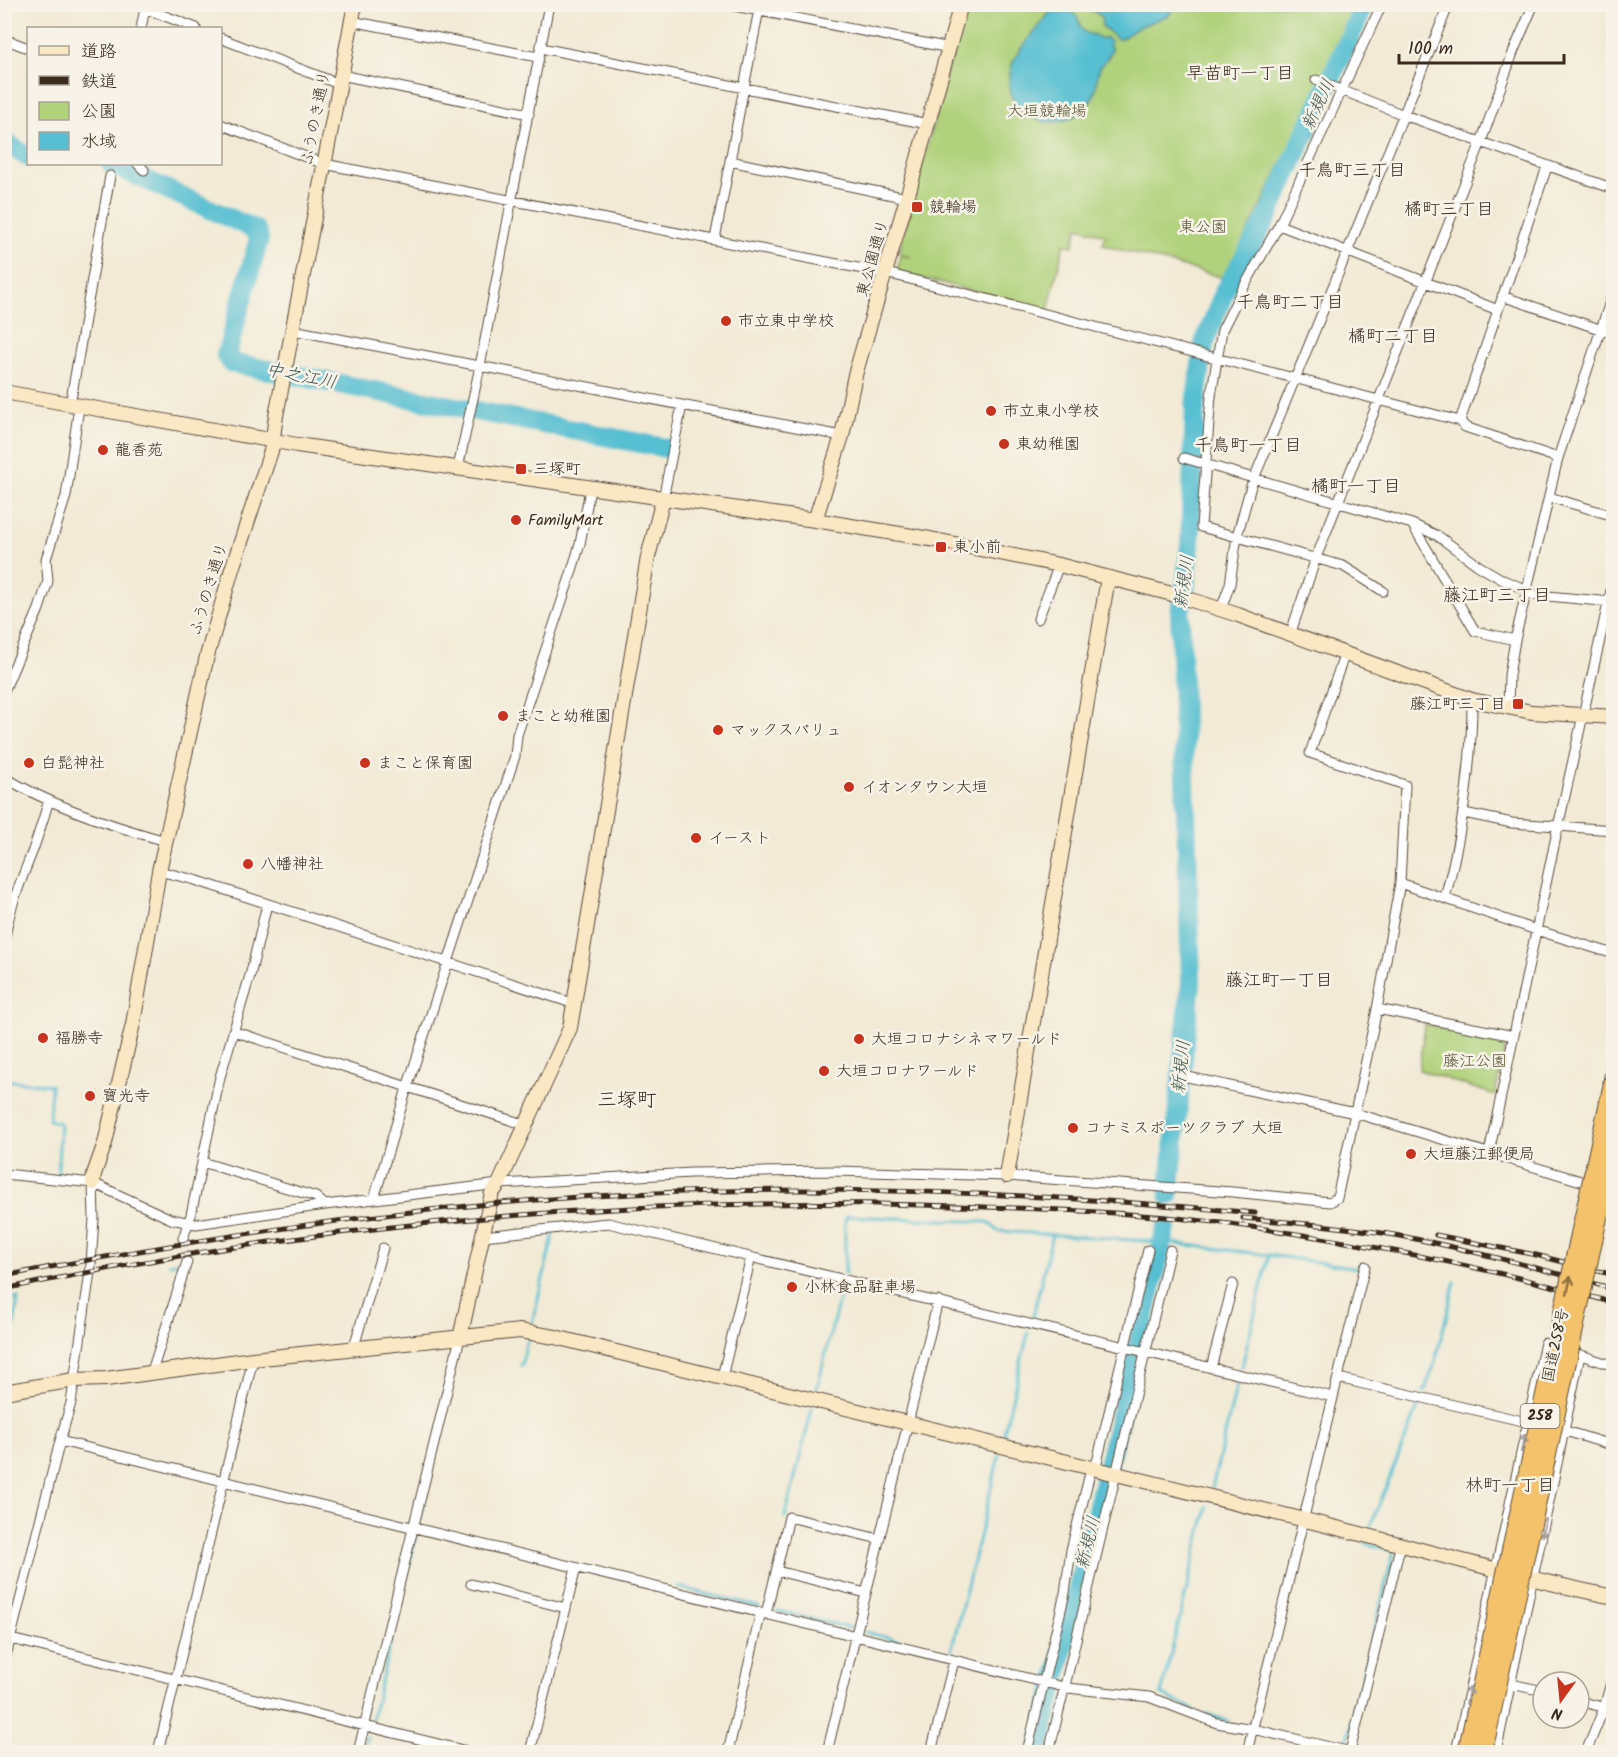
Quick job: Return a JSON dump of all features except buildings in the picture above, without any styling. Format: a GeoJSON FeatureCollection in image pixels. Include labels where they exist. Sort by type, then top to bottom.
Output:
{"type":"FeatureCollection","features":[{"type":"Feature","properties":{"kind":"highway","name":"国道258号"},"geometry":{"type":"LineString","coordinates":[[1467,1752],[1614,1079]]}},
{"type":"Feature","properties":{"kind":"highway","name":"国道258号"},"geometry":{"type":"LineString","coordinates":[[1483,1752],[1614,1143]]}},
{"type":"Feature","properties":{"kind":"street"},"geometry":{"type":"LineString","coordinates":[[134,4],[194,27]]}},
{"type":"Feature","properties":{"kind":"street","name":"ふうのき通り"},"geometry":{"type":"LineString","coordinates":[[93,1183],[105,1143],[133,1024],[159,871],[207,656],[232,569],[271,451],[284,372],[355,4]]}},
{"type":"Feature","properties":{"kind":"street"},"geometry":{"type":"LineString","coordinates":[[459,468],[549,4]]}},
{"type":"Feature","properties":{"kind":"street"},"geometry":{"type":"LineString","coordinates":[[724,4],[759,8],[950,48]]}},
{"type":"Feature","properties":{"kind":"street","name":"東公園通り"},"geometry":{"type":"LineString","coordinates":[[815,520],[842,436],[855,375],[962,4]]}},
{"type":"Feature","properties":{"kind":"street"},"geometry":{"type":"LineString","coordinates":[[1382,4],[1339,90],[1279,225],[1240,291],[1222,330],[1214,358],[1203,463],[1201,527],[1342,566],[1383,591]]}},
{"type":"Feature","properties":{"kind":"street"},"geometry":{"type":"LineString","coordinates":[[1221,609],[1230,584],[1237,536],[1255,478],[1449,4]]}},
{"type":"Feature","properties":{"kind":"street"},"geometry":{"type":"LineString","coordinates":[[1291,632],[1316,558],[1481,142],[1510,60],[1534,4]]}},
{"type":"Feature","properties":{"kind":"street"},"geometry":{"type":"LineString","coordinates":[[141,27],[145,7]]}},
{"type":"Feature","properties":{"kind":"street"},"geometry":{"type":"LineString","coordinates":[[715,239],[759,8]]}},
{"type":"Feature","properties":{"kind":"street"},"geometry":{"type":"LineString","coordinates":[[351,21],[744,87],[928,124]]}},
{"type":"Feature","properties":{"kind":"street"},"geometry":{"type":"LineString","coordinates":[[4,39],[27,48]]}},
{"type":"Feature","properties":{"kind":"street"},"geometry":{"type":"LineString","coordinates":[[222,39],[340,80],[529,114]]}},
{"type":"Feature","properties":{"kind":"street"},"geometry":{"type":"LineString","coordinates":[[1317,80],[1404,115],[1614,189]]}},
{"type":"Feature","properties":{"kind":"street"},"geometry":{"type":"LineString","coordinates":[[222,125],[324,164],[886,273],[1460,421],[1465,426],[1558,458]]}},
{"type":"Feature","properties":{"kind":"street"},"geometry":{"type":"LineString","coordinates":[[730,161],[907,198]]}},
{"type":"Feature","properties":{"kind":"street"},"geometry":{"type":"LineString","coordinates":[[1460,421],[1546,166]]}},
{"type":"Feature","properties":{"kind":"street"},"geometry":{"type":"LineString","coordinates":[[4,691],[39,609],[48,580],[46,559],[66,496],[75,406],[110,176]]}},
{"type":"Feature","properties":{"kind":"street"},"geometry":{"type":"LineString","coordinates":[[1279,225],[1498,310]]}},
{"type":"Feature","properties":{"kind":"street"},"geometry":{"type":"LineString","coordinates":[[1508,708],[1509,675],[1515,640],[1558,458],[1614,290]]}},
{"type":"Feature","properties":{"kind":"street"},"geometry":{"type":"LineString","coordinates":[[1502,296],[1614,334]]}},
{"type":"Feature","properties":{"kind":"street"},"geometry":{"type":"LineString","coordinates":[[293,330],[842,436]]}},
{"type":"Feature","properties":{"kind":"street"},"geometry":{"type":"LineString","coordinates":[[4,392],[273,441],[815,520],[930,539],[1059,565],[1221,609],[1291,632],[1472,699],[1508,708],[1614,717]]}},
{"type":"Feature","properties":{"kind":"street"},"geometry":{"type":"LineString","coordinates":[[358,1752],[460,1338],[492,1193],[499,1184],[570,1028],[648,557],[663,499],[682,405]]}},
{"type":"Feature","properties":{"kind":"street"},"geometry":{"type":"LineString","coordinates":[[1185,458],[1412,524],[1438,536],[1479,566],[1527,592],[1611,602]]}},
{"type":"Feature","properties":{"kind":"street"},"geometry":{"type":"LineString","coordinates":[[374,1199],[407,1088],[515,756],[517,735],[570,577],[580,544],[590,489]]}},
{"type":"Feature","properties":{"kind":"street"},"geometry":{"type":"LineString","coordinates":[[1549,497],[1614,516]]}},
{"type":"Feature","properties":{"kind":"street"},"geometry":{"type":"LineString","coordinates":[[1412,524],[1475,631],[1515,640]]}},
{"type":"Feature","properties":{"kind":"street"},"geometry":{"type":"LineString","coordinates":[[1038,619],[1059,565]]}},
{"type":"Feature","properties":{"kind":"street"},"geometry":{"type":"LineString","coordinates":[[1489,1153],[1582,716],[1611,602],[1614,577]]}},
{"type":"Feature","properties":{"kind":"street"},"geometry":{"type":"LineString","coordinates":[[1007,1176],[1108,578]]}},
{"type":"Feature","properties":{"kind":"street"},"geometry":{"type":"LineString","coordinates":[[4,1174],[93,1183],[171,1219],[206,1224],[325,1205],[499,1184],[691,1173],[836,1171],[1007,1176],[1158,1186],[1330,1202],[1337,1198],[1377,1009],[1400,883],[1405,785],[1310,753],[1345,653]]}},
{"type":"Feature","properties":{"kind":"street"},"geometry":{"type":"LineString","coordinates":[[1445,898],[1464,813],[1470,770],[1472,699]]}},
{"type":"Feature","properties":{"kind":"street"},"geometry":{"type":"LineString","coordinates":[[4,777],[49,800],[125,830],[166,841]]}},
{"type":"Feature","properties":{"kind":"street"},"geometry":{"type":"LineString","coordinates":[[4,944],[13,901],[34,848],[49,800]]}},
{"type":"Feature","properties":{"kind":"street"},"geometry":{"type":"LineString","coordinates":[[1464,813],[1512,823],[1614,830]]}},
{"type":"Feature","properties":{"kind":"street"},"geometry":{"type":"LineString","coordinates":[[159,871],[195,880],[575,1004]]}},
{"type":"Feature","properties":{"kind":"street"},"geometry":{"type":"LineString","coordinates":[[1400,883],[1614,954]]}},
{"type":"Feature","properties":{"kind":"street"},"geometry":{"type":"LineString","coordinates":[[183,1238],[220,1077],[251,972],[267,904]]}},
{"type":"Feature","properties":{"kind":"street"},"geometry":{"type":"LineString","coordinates":[[1377,1009],[1514,1036]]}},
{"type":"Feature","properties":{"kind":"street"},"geometry":{"type":"LineString","coordinates":[[233,1031],[526,1125]]}},
{"type":"Feature","properties":{"kind":"street"},"geometry":{"type":"LineString","coordinates":[[1587,1184],[1614,1050]]}},
{"type":"Feature","properties":{"kind":"street"},"geometry":{"type":"LineString","coordinates":[[1174,1074],[1355,1113],[1614,1191]]}},
{"type":"Feature","properties":{"kind":"street"},"geometry":{"type":"LineString","coordinates":[[202,1162],[316,1197],[325,1205]]}},
{"type":"Feature","properties":{"kind":"street"},"geometry":{"type":"LineString","coordinates":[[4,1664],[71,1403],[91,1265],[94,1218],[93,1183]]}},
{"type":"Feature","properties":{"kind":"street"},"geometry":{"type":"LineString","coordinates":[[483,1236],[608,1224],[1333,1397]]}},
{"type":"Feature","properties":{"kind":"street"},"geometry":{"type":"LineString","coordinates":[[353,1350],[383,1248]]}},
{"type":"Feature","properties":{"kind":"street"},"geometry":{"type":"LineString","coordinates":[[1027,1752],[1065,1593],[1071,1550],[1095,1470],[1148,1250]]}},
{"type":"Feature","properties":{"kind":"street"},"geometry":{"type":"LineString","coordinates":[[1048,1752],[1170,1250]]}},
{"type":"Feature","properties":{"kind":"street"},"geometry":{"type":"LineString","coordinates":[[722,1377],[751,1257]]}},
{"type":"Feature","properties":{"kind":"street"},"geometry":{"type":"LineString","coordinates":[[153,1371],[187,1262]]}},
{"type":"Feature","properties":{"kind":"street"},"geometry":{"type":"LineString","coordinates":[[1247,1752],[1365,1266]]}},
{"type":"Feature","properties":{"kind":"street"},"geometry":{"type":"LineString","coordinates":[[1211,1368],[1233,1284]]}},
{"type":"Feature","properties":{"kind":"street"},"geometry":{"type":"LineString","coordinates":[[827,1752],[938,1301]]}},
{"type":"Feature","properties":{"kind":"street"},"geometry":{"type":"LineString","coordinates":[[4,1392],[74,1380],[520,1331],[555,1336],[1095,1470],[1401,1543],[1532,1580],[1614,1597]]}},
{"type":"Feature","properties":{"kind":"street"},"geometry":{"type":"LineString","coordinates":[[1456,1752],[1470,1675],[1496,1570],[1545,1343],[1614,1366]]}},
{"type":"Feature","properties":{"kind":"street"},"geometry":{"type":"LineString","coordinates":[[1496,1752],[1580,1355]]}},
{"type":"Feature","properties":{"kind":"street"},"geometry":{"type":"LineString","coordinates":[[158,1752],[253,1359]]}},
{"type":"Feature","properties":{"kind":"street"},"geometry":{"type":"LineString","coordinates":[[1338,1378],[1565,1430],[1614,1446]]}},
{"type":"Feature","properties":{"kind":"street"},"geometry":{"type":"LineString","coordinates":[[60,1441],[1063,1686],[1149,1697],[1217,1724],[1253,1729],[1350,1752],[1401,1543]]}},
{"type":"Feature","properties":{"kind":"street"},"geometry":{"type":"LineString","coordinates":[[728,1752],[777,1571],[789,1517],[879,1539]]}},
{"type":"Feature","properties":{"kind":"street"},"geometry":{"type":"LineString","coordinates":[[530,1752],[576,1568]]}},
{"type":"Feature","properties":{"kind":"street"},"geometry":{"type":"LineString","coordinates":[[777,1571],[866,1593]]}},
{"type":"Feature","properties":{"kind":"street"},"geometry":{"type":"LineString","coordinates":[[471,1584],[566,1608]]}},
{"type":"Feature","properties":{"kind":"street"},"geometry":{"type":"LineString","coordinates":[[10,1639],[471,1752]]}},
{"type":"Feature","properties":{"kind":"street"},"geometry":{"type":"LineString","coordinates":[[931,1752],[954,1660]]}},
{"type":"Feature","properties":{"kind":"street"},"geometry":{"type":"LineString","coordinates":[[1586,1752],[1609,1709],[1614,1672]]}},
{"type":"Feature","properties":{"kind":"street"},"geometry":{"type":"LineString","coordinates":[[1470,1675],[1531,1688]]}},
{"type":"Feature","properties":{"kind":"street"},"geometry":{"type":"LineString","coordinates":[[1591,1704],[1609,1709]]}},
{"type":"Feature","properties":{"kind":"green space","name":"大垣競輪場"},"geometry":{"type":"Polygon","coordinates":[[[965,5],[1355,5],[1302,123],[1225,278],[1103,245],[1105,235],[1078,227],[1073,246],[1064,244],[1048,310],[897,272],[900,255],[911,257],[899,253],[965,5]]]}},
{"type":"Feature","properties":{"kind":"green space","name":"藤江公園"},"geometry":{"type":"Polygon","coordinates":[[[1425,1024],[1507,1040],[1495,1095],[1419,1070],[1425,1024]]]}},
{"type":"Feature","properties":{"kind":"water"},"geometry":{"type":"Polygon","coordinates":[[[1054,5],[1066,5],[1077,17],[1083,30],[1102,39],[1105,37],[1111,42],[1109,44],[1112,49],[1100,68],[1092,99],[1080,112],[1066,120],[1050,122],[1036,119],[1023,112],[1014,100],[1009,84],[1012,65],[1016,57],[1054,5]]]}},
{"type":"Feature","properties":{"kind":"water"},"geometry":{"type":"Polygon","coordinates":[[[1084,5],[1176,5],[1169,15],[1139,27],[1118,39],[1102,26],[1101,16],[1084,5]]]}},
{"type":"Feature","properties":{"kind":"waterway","name":"新規川"},"geometry":{"type":"LineString","coordinates":[[1169,1195],[1191,982],[1180,612],[1190,545],[1195,406],[1204,344],[1225,290],[1266,220],[1365,4]]}},
{"type":"Feature","properties":{"kind":"waterway","name":"中之江川"},"geometry":{"type":"LineString","coordinates":[[4,142],[27,156]]}},
{"type":"Feature","properties":{"kind":"waterway","name":"中之江川"},"geometry":{"type":"LineString","coordinates":[[113,165],[256,230],[259,239],[226,356],[232,363],[665,448]]}},
{"type":"Feature","properties":{"kind":"waterway"},"geometry":{"type":"LineString","coordinates":[[5,1080],[51,1085],[49,1120],[60,1123],[58,1172]]}},
{"type":"Feature","properties":{"kind":"waterway"},"geometry":{"type":"LineString","coordinates":[[845,1273],[847,1216],[988,1222],[998,1231],[1162,1242],[1269,1255],[1242,1366]]}},
{"type":"Feature","properties":{"kind":"waterway","name":"新規川"},"geometry":{"type":"LineString","coordinates":[[1038,1752],[1166,1228]]}},
{"type":"Feature","properties":{"kind":"waterway"},"geometry":{"type":"LineString","coordinates":[[532,1323],[554,1233]]}},
{"type":"Feature","properties":{"kind":"waterway"},"geometry":{"type":"LineString","coordinates":[[1033,1316],[1052,1235]]}},
{"type":"Feature","properties":{"kind":"waterway"},"geometry":{"type":"LineString","coordinates":[[484,1258],[489,1239]]}},
{"type":"Feature","properties":{"kind":"waterway"},"geometry":{"type":"LineString","coordinates":[[1269,1255],[1358,1268]]}},
{"type":"Feature","properties":{"kind":"waterway"},"geometry":{"type":"LineString","coordinates":[[169,1264],[182,1262],[182,1265]]}},
{"type":"Feature","properties":{"kind":"waterway"},"geometry":{"type":"LineString","coordinates":[[1424,1392],[1434,1366],[1455,1282]]}},
{"type":"Feature","properties":{"kind":"waterway"},"geometry":{"type":"LineString","coordinates":[[817,1388],[843,1283]]}},
{"type":"Feature","properties":{"kind":"waterway"},"geometry":{"type":"LineString","coordinates":[[4,1301],[18,1298],[6,1380]]}},
{"type":"Feature","properties":{"kind":"waterway"},"geometry":{"type":"LineString","coordinates":[[1003,1437],[1028,1333]]}},
{"type":"Feature","properties":{"kind":"waterway"},"geometry":{"type":"LineString","coordinates":[[521,1366],[527,1342]]}},
{"type":"Feature","properties":{"kind":"waterway"},"geometry":{"type":"LineString","coordinates":[[1212,1488],[1237,1384]]}},
{"type":"Feature","properties":{"kind":"waterway"},"geometry":{"type":"LineString","coordinates":[[1371,1525],[1420,1402]]}},
{"type":"Feature","properties":{"kind":"waterway"},"geometry":{"type":"LineString","coordinates":[[785,1517],[812,1409]]}},
{"type":"Feature","properties":{"kind":"waterway"},"geometry":{"type":"LineString","coordinates":[[951,1651],[999,1456]]}},
{"type":"Feature","properties":{"kind":"waterway"},"geometry":{"type":"LineString","coordinates":[[420,1520],[424,1501]]}},
{"type":"Feature","properties":{"kind":"waterway"},"geometry":{"type":"LineString","coordinates":[[1194,1710],[1161,1694],[1207,1507]]}},
{"type":"Feature","properties":{"kind":"waterway"},"geometry":{"type":"LineString","coordinates":[[372,1718],[416,1537]]}},
{"type":"Feature","properties":{"kind":"waterway"},"geometry":{"type":"LineString","coordinates":[[1345,1749],[1394,1551],[1365,1543]]}},
{"type":"Feature","properties":{"kind":"waterway"},"geometry":{"type":"LineString","coordinates":[[678,1587],[759,1607]]}},
{"type":"Feature","properties":{"kind":"waterway"},"geometry":{"type":"LineString","coordinates":[[778,1611],[850,1628]]}},
{"type":"Feature","properties":{"kind":"waterway"},"geometry":{"type":"LineString","coordinates":[[865,1632],[945,1652]]}},
{"type":"Feature","properties":{"kind":"waterway"},"geometry":{"type":"LineString","coordinates":[[1206,1714],[1228,1721]]}},
{"type":"Feature","properties":{"kind":"waterway"},"geometry":{"type":"LineString","coordinates":[[363,1752],[367,1737]]}},
{"type":"Feature","properties":{"kind":"tunnel"},"geometry":{"type":"LineString","coordinates":[[183,1238],[187,1262]]}},
{"type":"Feature","properties":{"kind":"railway"},"geometry":{"type":"LineString","coordinates":[[4,1276],[182,1244],[419,1211],[576,1197],[673,1192],[770,1190],[964,1193],[1255,1213]]}},
{"type":"Feature","properties":{"kind":"railway"},"geometry":{"type":"LineString","coordinates":[[4,1289],[203,1252],[432,1223],[676,1206],[839,1204],[1076,1211],[1230,1224],[1424,1257],[1519,1278],[1614,1303]]}},
{"type":"Feature","properties":{"kind":"railway"},"geometry":{"type":"LineString","coordinates":[[1243,1218],[1345,1228],[1406,1237],[1614,1289]]}},
{"type":"Feature","properties":{"kind":"railway"},"geometry":{"type":"LineString","coordinates":[[1436,1235],[1536,1255],[1614,1275]]}},
{"type":"Feature","properties":{"kind":"place","name":"競輪場"},"geometry":{"type":"Point","coordinates":[917,207]}},
{"type":"Feature","properties":{"kind":"place","name":"市立東中学校"},"geometry":{"type":"Point","coordinates":[726,321]}},
{"type":"Feature","properties":{"kind":"place","name":"市立東小学校"},"geometry":{"type":"Point","coordinates":[991,411]}},
{"type":"Feature","properties":{"kind":"place","name":"東幼稚園"},"geometry":{"type":"Point","coordinates":[1004,444]}},
{"type":"Feature","properties":{"kind":"place","name":"龍香苑"},"geometry":{"type":"Point","coordinates":[103,450]}},
{"type":"Feature","properties":{"kind":"place","name":"三塚町"},"geometry":{"type":"Point","coordinates":[521,469]}},
{"type":"Feature","properties":{"kind":"place","name":"FamilyMart"},"geometry":{"type":"Point","coordinates":[516,520]}},
{"type":"Feature","properties":{"kind":"place","name":"東小前"},"geometry":{"type":"Point","coordinates":[941,547]}},
{"type":"Feature","properties":{"kind":"place","name":"藤江町三丁目"},"geometry":{"type":"Point","coordinates":[1518,704]}},
{"type":"Feature","properties":{"kind":"place","name":"まこと幼稚園"},"geometry":{"type":"Point","coordinates":[503,716]}},
{"type":"Feature","properties":{"kind":"place","name":"マックスバリュ"},"geometry":{"type":"Point","coordinates":[718,730]}},
{"type":"Feature","properties":{"kind":"place","name":"白髭神社"},"geometry":{"type":"Point","coordinates":[29,763]}},
{"type":"Feature","properties":{"kind":"place","name":"まこと保育園"},"geometry":{"type":"Point","coordinates":[365,763]}},
{"type":"Feature","properties":{"kind":"place","name":"イオンタウン大垣"},"geometry":{"type":"Point","coordinates":[849,787]}},
{"type":"Feature","properties":{"kind":"place","name":"イースト"},"geometry":{"type":"Point","coordinates":[696,838]}},
{"type":"Feature","properties":{"kind":"place","name":"八幡神社"},"geometry":{"type":"Point","coordinates":[248,864]}},
{"type":"Feature","properties":{"kind":"place","name":"福勝寺"},"geometry":{"type":"Point","coordinates":[43,1038]}},
{"type":"Feature","properties":{"kind":"place","name":"大垣コロナシネマワールド"},"geometry":{"type":"Point","coordinates":[859,1039]}},
{"type":"Feature","properties":{"kind":"place","name":"大垣コロナワールド"},"geometry":{"type":"Point","coordinates":[824,1071]}},
{"type":"Feature","properties":{"kind":"place","name":"寶光寺"},"geometry":{"type":"Point","coordinates":[90,1096]}},
{"type":"Feature","properties":{"kind":"place","name":"コナミスポーツクラブ 大垣"},"geometry":{"type":"Point","coordinates":[1073,1128]}},
{"type":"Feature","properties":{"kind":"place","name":"大垣藤江郵便局"},"geometry":{"type":"Point","coordinates":[1411,1154]}},
{"type":"Feature","properties":{"kind":"place","name":"小林食品駐車場"},"geometry":{"type":"Point","coordinates":[792,1287]}},
{"type":"Feature","properties":{"kind":"district","name":"早苗町一丁目"},"geometry":{"type":"Point","coordinates":[1240,74]}},
{"type":"Feature","properties":{"kind":"district","name":"千鳥町三丁目"},"geometry":{"type":"Point","coordinates":[1352,171]}},
{"type":"Feature","properties":{"kind":"district","name":"橘町三丁目"},"geometry":{"type":"Point","coordinates":[1449,210]}},
{"type":"Feature","properties":{"kind":"district","name":"千鳥町二丁目"},"geometry":{"type":"Point","coordinates":[1290,303]}},
{"type":"Feature","properties":{"kind":"district","name":"橘町二丁目"},"geometry":{"type":"Point","coordinates":[1393,337]}},
{"type":"Feature","properties":{"kind":"district","name":"千鳥町一丁目"},"geometry":{"type":"Point","coordinates":[1248,446]}},
{"type":"Feature","properties":{"kind":"district","name":"橘町一丁目"},"geometry":{"type":"Point","coordinates":[1356,487]}},
{"type":"Feature","properties":{"kind":"district","name":"藤江町三丁目"},"geometry":{"type":"Point","coordinates":[1497,596]}},
{"type":"Feature","properties":{"kind":"district","name":"藤江町一丁目"},"geometry":{"type":"Point","coordinates":[1279,981]}},
{"type":"Feature","properties":{"kind":"district","name":"三塚町"},"geometry":{"type":"Point","coordinates":[627,1101]}},
{"type":"Feature","properties":{"kind":"district","name":"林町一丁目"},"geometry":{"type":"Point","coordinates":[1510,1486]}},
{"type":"Feature","properties":{"kind":"park label","name":"東公園"},"geometry":{"type":"Point","coordinates":[1203,227]}}]}
